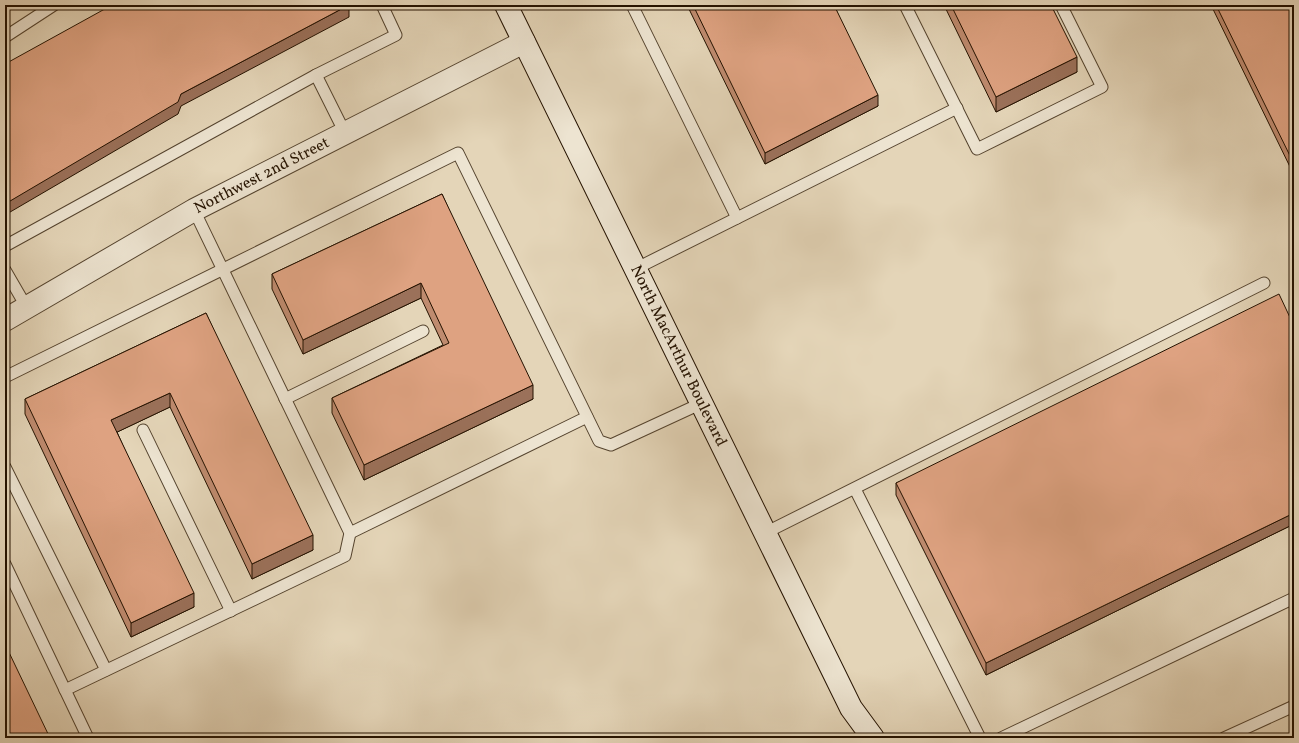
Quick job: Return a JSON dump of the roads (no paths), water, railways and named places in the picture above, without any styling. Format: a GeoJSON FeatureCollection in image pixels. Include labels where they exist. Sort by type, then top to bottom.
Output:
{"type":"FeatureCollection","features":[{"type":"Feature","properties":{"kind":"main road","name":"North MacArthur Boulevard"},"geometry":{"type":"LineString","coordinates":[[506,5],[851,708]]}},
{"type":"Feature","properties":{"kind":"main road","name":"Northwest 2nd Street"},"geometry":{"type":"LineString","coordinates":[[5,320],[194,210],[524,42]]}},
{"type":"Feature","properties":{"kind":"main road"},"geometry":{"type":"LineString","coordinates":[[851,708],[858,738]]}},
{"type":"Feature","properties":{"kind":"main road"},"geometry":{"type":"LineString","coordinates":[[851,708],[873,738]]}},
{"type":"Feature","properties":{"kind":"lane"},"geometry":{"type":"LineString","coordinates":[[5,37],[54,5]]}},
{"type":"Feature","properties":{"kind":"lane"},"geometry":{"type":"LineString","coordinates":[[5,246],[316,75],[396,35],[382,5]]}},
{"type":"Feature","properties":{"kind":"lane"},"geometry":{"type":"LineString","coordinates":[[632,5],[737,218]]}},
{"type":"Feature","properties":{"kind":"lane"},"geometry":{"type":"LineString","coordinates":[[906,5],[977,149],[1102,87],[1061,5]]}},
{"type":"Feature","properties":{"kind":"lane"},"geometry":{"type":"LineString","coordinates":[[316,75],[345,133]]}},
{"type":"Feature","properties":{"kind":"lane"},"geometry":{"type":"LineString","coordinates":[[635,269],[957,108]]}},
{"type":"Feature","properties":{"kind":"lane"},"geometry":{"type":"LineString","coordinates":[[5,377],[458,153],[598,441],[611,445],[702,403]]}},
{"type":"Feature","properties":{"kind":"lane"},"geometry":{"type":"LineString","coordinates":[[65,690],[345,556],[350,533],[194,210]]}},
{"type":"Feature","properties":{"kind":"lane"},"geometry":{"type":"LineString","coordinates":[[5,270],[26,308]]}},
{"type":"Feature","properties":{"kind":"lane"},"geometry":{"type":"LineString","coordinates":[[765,533],[1264,283]]}},
{"type":"Feature","properties":{"kind":"lane"},"geometry":{"type":"LineString","coordinates":[[285,399],[423,331]]}},
{"type":"Feature","properties":{"kind":"lane"},"geometry":{"type":"LineString","coordinates":[[350,533],[587,417]]}},
{"type":"Feature","properties":{"kind":"lane"},"geometry":{"type":"LineString","coordinates":[[143,430],[231,611]]}},
{"type":"Feature","properties":{"kind":"lane"},"geometry":{"type":"LineString","coordinates":[[5,467],[106,670]]}},
{"type":"Feature","properties":{"kind":"lane"},"geometry":{"type":"LineString","coordinates":[[855,488],[980,738]]}},
{"type":"Feature","properties":{"kind":"lane"},"geometry":{"type":"LineString","coordinates":[[5,564],[88,738]]}},
{"type":"Feature","properties":{"kind":"lane"},"geometry":{"type":"LineString","coordinates":[[1001,738],[1294,598]]}},
{"type":"Feature","properties":{"kind":"lane"},"geometry":{"type":"LineString","coordinates":[[1224,738],[1294,706]]}}]}
